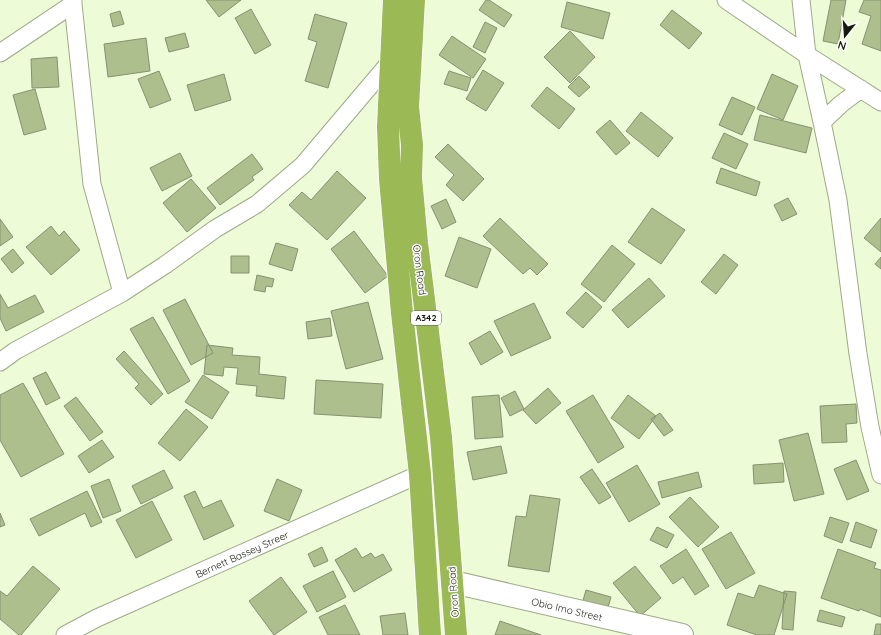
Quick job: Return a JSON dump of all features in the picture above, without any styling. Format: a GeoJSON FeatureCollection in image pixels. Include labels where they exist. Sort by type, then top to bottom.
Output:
{"type":"FeatureCollection","features":[{"type":"Feature","properties":{"kind":"highway","name":"Oron Road"},"geometry":{"type":"LineString","coordinates":[[410,1],[391,61],[388,127],[390,179],[402,313],[420,474],[430,635]]}},
{"type":"Feature","properties":{"kind":"highway","name":"Oron Road"},"geometry":{"type":"LineString","coordinates":[[410,1],[408,107],[412,145],[411,178],[417,243],[441,437],[456,635]]}},
{"type":"Feature","properties":{"kind":"street"},"geometry":{"type":"LineString","coordinates":[[726,0],[807,55],[881,102]]}},
{"type":"Feature","properties":{"kind":"street"},"geometry":{"type":"LineString","coordinates":[[801,0],[807,55],[838,200],[858,354],[876,425],[881,475]]}},
{"type":"Feature","properties":{"kind":"street"},"geometry":{"type":"LineString","coordinates":[[0,53],[73,2],[92,184],[122,293]]}},
{"type":"Feature","properties":{"kind":"street"},"geometry":{"type":"LineString","coordinates":[[0,362],[15,351],[122,293],[165,265],[215,229],[257,204],[303,165],[391,61]]}},
{"type":"Feature","properties":{"kind":"street"},"geometry":{"type":"LineString","coordinates":[[822,122],[841,104],[861,89]]}},
{"type":"Feature","properties":{"kind":"street","name":"Bernett Bassey Streer"},"geometry":{"type":"LineString","coordinates":[[65,635],[97,618],[420,474]]}},
{"type":"Feature","properties":{"kind":"street","name":"Obio Imo Street"},"geometry":{"type":"LineString","coordinates":[[453,582],[682,635]]}},
{"type":"Feature","properties":{"kind":"building"},"geometry":{"type":"Polygon","coordinates":[[[206,0],[241,0],[219,17],[206,0]]]}},
{"type":"Feature","properties":{"kind":"building"},"geometry":{"type":"Polygon","coordinates":[[[486,0],[489,0],[512,15],[504,27],[479,10],[486,0]]]}},
{"type":"Feature","properties":{"kind":"building"},"geometry":{"type":"Polygon","coordinates":[[[831,0],[846,0],[838,44],[823,41],[831,0]]]}},
{"type":"Feature","properties":{"kind":"building"},"geometry":{"type":"Polygon","coordinates":[[[864,0],[881,0],[881,51],[862,44],[871,16],[859,12],[864,0]]]}},
{"type":"Feature","properties":{"kind":"building"},"geometry":{"type":"Polygon","coordinates":[[[567,2],[610,13],[603,39],[561,27],[567,2]]]}},
{"type":"Feature","properties":{"kind":"building"},"geometry":{"type":"Polygon","coordinates":[[[251,9],[271,45],[255,54],[235,18],[251,9]]]}},
{"type":"Feature","properties":{"kind":"building"},"geometry":{"type":"Polygon","coordinates":[[[672,10],[702,33],[689,49],[660,25],[672,10]]]}},
{"type":"Feature","properties":{"kind":"building"},"geometry":{"type":"Polygon","coordinates":[[[120,11],[124,24],[113,27],[110,14],[120,11]]]}},
{"type":"Feature","properties":{"kind":"building"},"geometry":{"type":"Polygon","coordinates":[[[315,14],[347,23],[328,88],[305,81],[317,42],[308,39],[315,14]]]}},
{"type":"Feature","properties":{"kind":"building"},"geometry":{"type":"Polygon","coordinates":[[[485,22],[497,28],[485,53],[473,47],[485,22]]]}},
{"type":"Feature","properties":{"kind":"building"},"geometry":{"type":"Polygon","coordinates":[[[570,31],[595,57],[570,83],[544,57],[570,31]]]}},
{"type":"Feature","properties":{"kind":"building"},"geometry":{"type":"Polygon","coordinates":[[[185,33],[189,47],[169,52],[165,38],[185,33]]]}},
{"type":"Feature","properties":{"kind":"building"},"geometry":{"type":"Polygon","coordinates":[[[452,36],[486,59],[473,78],[439,55],[452,36]]]}},
{"type":"Feature","properties":{"kind":"building"},"geometry":{"type":"Polygon","coordinates":[[[146,38],[150,71],[108,77],[104,44],[146,38]]]}},
{"type":"Feature","properties":{"kind":"building"},"geometry":{"type":"Polygon","coordinates":[[[57,57],[59,87],[32,88],[31,59],[57,57]]]}},
{"type":"Feature","properties":{"kind":"building"},"geometry":{"type":"Polygon","coordinates":[[[483,70],[504,83],[486,111],[466,99],[483,70]]]}},
{"type":"Feature","properties":{"kind":"building"},"geometry":{"type":"Polygon","coordinates":[[[159,71],[171,100],[150,108],[138,79],[159,71]]]}},
{"type":"Feature","properties":{"kind":"building"},"geometry":{"type":"Polygon","coordinates":[[[449,71],[471,78],[467,91],[444,84],[449,71]]]}},
{"type":"Feature","properties":{"kind":"building"},"geometry":{"type":"Polygon","coordinates":[[[224,74],[231,100],[195,111],[187,85],[224,74]]]}},
{"type":"Feature","properties":{"kind":"building"},"geometry":{"type":"Polygon","coordinates":[[[772,74],[798,86],[783,120],[757,109],[772,74]]]}},
{"type":"Feature","properties":{"kind":"building"},"geometry":{"type":"Polygon","coordinates":[[[579,76],[590,87],[579,97],[568,87],[579,76]]]}},
{"type":"Feature","properties":{"kind":"building"},"geometry":{"type":"Polygon","coordinates":[[[547,87],[575,109],[559,129],[531,106],[547,87]]]}},
{"type":"Feature","properties":{"kind":"building"},"geometry":{"type":"Polygon","coordinates":[[[35,89],[46,129],[24,135],[13,95],[35,89]]]}},
{"type":"Feature","properties":{"kind":"building"},"geometry":{"type":"Polygon","coordinates":[[[732,97],[755,107],[742,135],[719,125],[732,97]]]}},
{"type":"Feature","properties":{"kind":"building"},"geometry":{"type":"Polygon","coordinates":[[[641,112],[673,138],[658,157],[626,131],[641,112]]]}},
{"type":"Feature","properties":{"kind":"building"},"geometry":{"type":"Polygon","coordinates":[[[760,115],[812,128],[806,153],[754,140],[760,115]]]}},
{"type":"Feature","properties":{"kind":"building"},"geometry":{"type":"Polygon","coordinates":[[[610,120],[630,143],[616,155],[596,132],[610,120]]]}},
{"type":"Feature","properties":{"kind":"building"},"geometry":{"type":"Polygon","coordinates":[[[724,133],[748,144],[736,169],[712,158],[724,133]]]}},
{"type":"Feature","properties":{"kind":"building"},"geometry":{"type":"Polygon","coordinates":[[[448,144],[484,179],[463,201],[446,185],[454,175],[435,157],[448,144]]]}},
{"type":"Feature","properties":{"kind":"building"},"geometry":{"type":"Polygon","coordinates":[[[180,153],[192,176],[162,191],[150,168],[180,153]]]}},
{"type":"Feature","properties":{"kind":"building"},"geometry":{"type":"Polygon","coordinates":[[[252,154],[263,169],[252,177],[254,180],[220,205],[207,188],[252,154]]]}},
{"type":"Feature","properties":{"kind":"building"},"geometry":{"type":"Polygon","coordinates":[[[721,168],[760,182],[756,196],[716,183],[721,168]]]}},
{"type":"Feature","properties":{"kind":"building"},"geometry":{"type":"Polygon","coordinates":[[[337,171],[366,198],[327,240],[289,205],[302,192],[311,200],[337,171]]]}},
{"type":"Feature","properties":{"kind":"building"},"geometry":{"type":"Polygon","coordinates":[[[191,179],[216,208],[187,232],[163,203],[191,179]]]}},
{"type":"Feature","properties":{"kind":"building"},"geometry":{"type":"Polygon","coordinates":[[[788,198],[797,214],[782,221],[774,205],[788,198]]]}},
{"type":"Feature","properties":{"kind":"building"},"geometry":{"type":"Polygon","coordinates":[[[446,199],[456,222],[442,229],[431,206],[446,199]]]}},
{"type":"Feature","properties":{"kind":"building"},"geometry":{"type":"Polygon","coordinates":[[[652,208],[685,230],[661,264],[628,242],[652,208]]]}},
{"type":"Feature","properties":{"kind":"building"},"geometry":{"type":"Polygon","coordinates":[[[500,218],[548,264],[537,275],[530,268],[523,274],[483,236],[500,218]]]}},
{"type":"Feature","properties":{"kind":"building"},"geometry":{"type":"Polygon","coordinates":[[[881,218],[881,252],[864,238],[881,218]]]}},
{"type":"Feature","properties":{"kind":"building"},"geometry":{"type":"Polygon","coordinates":[[[0,219],[13,237],[0,246],[0,219]]]}},
{"type":"Feature","properties":{"kind":"building"},"geometry":{"type":"Polygon","coordinates":[[[51,226],[59,236],[64,231],[80,250],[51,275],[26,247],[51,226]]]}},
{"type":"Feature","properties":{"kind":"building"},"geometry":{"type":"Polygon","coordinates":[[[354,231],[388,276],[365,293],[331,249],[354,231]]]}},
{"type":"Feature","properties":{"kind":"building"},"geometry":{"type":"Polygon","coordinates":[[[459,237],[491,249],[477,288],[445,276],[459,237]]]}},
{"type":"Feature","properties":{"kind":"building"},"geometry":{"type":"Polygon","coordinates":[[[276,243],[298,249],[292,271],[269,264],[276,243]]]}},
{"type":"Feature","properties":{"kind":"building"},"geometry":{"type":"Polygon","coordinates":[[[612,245],[635,264],[604,302],[581,284],[612,245]]]}},
{"type":"Feature","properties":{"kind":"building"},"geometry":{"type":"Polygon","coordinates":[[[13,249],[24,263],[12,273],[1,259],[13,249]]]}},
{"type":"Feature","properties":{"kind":"building"},"geometry":{"type":"Polygon","coordinates":[[[724,254],[738,265],[716,294],[701,282],[724,254]]]}},
{"type":"Feature","properties":{"kind":"building"},"geometry":{"type":"Polygon","coordinates":[[[231,256],[249,256],[249,273],[231,273],[231,256]]]}},
{"type":"Feature","properties":{"kind":"building"},"geometry":{"type":"Polygon","coordinates":[[[881,257],[881,269],[875,264],[881,257]]]}},
{"type":"Feature","properties":{"kind":"building"},"geometry":{"type":"Polygon","coordinates":[[[257,275],[274,279],[272,287],[266,286],[265,292],[254,290],[257,275]]]}},
{"type":"Feature","properties":{"kind":"building"},"geometry":{"type":"Polygon","coordinates":[[[649,278],[665,296],[628,328],[612,310],[649,278]]]}},
{"type":"Feature","properties":{"kind":"building"},"geometry":{"type":"Polygon","coordinates":[[[586,292],[602,307],[583,328],[566,313],[586,292]]]}},
{"type":"Feature","properties":{"kind":"building"},"geometry":{"type":"Polygon","coordinates":[[[0,294],[8,308],[35,295],[44,312],[6,331],[0,318],[0,294]]]}},
{"type":"Feature","properties":{"kind":"building"},"geometry":{"type":"Polygon","coordinates":[[[185,299],[213,353],[191,365],[163,310],[185,299]]]}},
{"type":"Feature","properties":{"kind":"building"},"geometry":{"type":"Polygon","coordinates":[[[368,302],[383,359],[346,369],[331,311],[368,302]]]}},
{"type":"Feature","properties":{"kind":"building"},"geometry":{"type":"Polygon","coordinates":[[[534,303],[551,338],[511,356],[494,321],[534,303]]]}},
{"type":"Feature","properties":{"kind":"building"},"geometry":{"type":"Polygon","coordinates":[[[153,317],[190,381],[168,394],[130,329],[153,317]]]}},
{"type":"Feature","properties":{"kind":"building"},"geometry":{"type":"Polygon","coordinates":[[[330,318],[332,336],[308,339],[306,322],[330,318]]]}},
{"type":"Feature","properties":{"kind":"building"},"geometry":{"type":"Polygon","coordinates":[[[490,331],[503,352],[481,365],[469,343],[490,331]]]}},
{"type":"Feature","properties":{"kind":"building"},"geometry":{"type":"Polygon","coordinates":[[[207,345],[233,348],[232,355],[260,357],[259,374],[286,377],[284,399],[256,396],[257,386],[236,384],[238,368],[224,367],[223,376],[204,374],[207,345]]]}},
{"type":"Feature","properties":{"kind":"building"},"geometry":{"type":"Polygon","coordinates":[[[124,351],[163,394],[151,405],[135,388],[139,384],[116,359],[124,351]]]}},
{"type":"Feature","properties":{"kind":"building"},"geometry":{"type":"Polygon","coordinates":[[[46,372],[60,398],[46,405],[33,378],[46,372]]]}},
{"type":"Feature","properties":{"kind":"building"},"geometry":{"type":"Polygon","coordinates":[[[203,375],[229,392],[212,419],[185,402],[203,375]]]}},
{"type":"Feature","properties":{"kind":"building"},"geometry":{"type":"Polygon","coordinates":[[[316,380],[383,384],[381,418],[314,414],[316,380]]]}},
{"type":"Feature","properties":{"kind":"building"},"geometry":{"type":"Polygon","coordinates":[[[23,383],[64,454],[21,477],[0,440],[0,395],[23,383]]]}},
{"type":"Feature","properties":{"kind":"building"},"geometry":{"type":"Polygon","coordinates":[[[548,388],[561,403],[536,424],[523,410],[548,388]]]}},
{"type":"Feature","properties":{"kind":"building"},"geometry":{"type":"Polygon","coordinates":[[[515,391],[524,409],[510,416],[501,398],[515,391]]]}},
{"type":"Feature","properties":{"kind":"building"},"geometry":{"type":"Polygon","coordinates":[[[499,395],[503,437],[475,439],[472,397],[499,395]]]}},
{"type":"Feature","properties":{"kind":"building"},"geometry":{"type":"Polygon","coordinates":[[[593,395],[624,447],[598,463],[566,411],[593,395]]]}},
{"type":"Feature","properties":{"kind":"building"},"geometry":{"type":"Polygon","coordinates":[[[628,395],[656,416],[639,439],[611,418],[628,395]]]}},
{"type":"Feature","properties":{"kind":"building"},"geometry":{"type":"Polygon","coordinates":[[[76,397],[103,432],[90,441],[64,406],[76,397]]]}},
{"type":"Feature","properties":{"kind":"building"},"geometry":{"type":"Polygon","coordinates":[[[856,404],[857,423],[846,424],[847,442],[822,443],[820,406],[856,404]]]}},
{"type":"Feature","properties":{"kind":"building"},"geometry":{"type":"Polygon","coordinates":[[[186,409],[208,427],[180,461],[158,443],[186,409]]]}},
{"type":"Feature","properties":{"kind":"building"},"geometry":{"type":"Polygon","coordinates":[[[660,413],[673,430],[664,436],[651,419],[660,413]]]}},
{"type":"Feature","properties":{"kind":"building"},"geometry":{"type":"Polygon","coordinates":[[[808,433],[824,494],[794,501],[779,440],[808,433]]]}},
{"type":"Feature","properties":{"kind":"building"},"geometry":{"type":"Polygon","coordinates":[[[102,440],[114,457],[89,473],[78,456],[102,440]]]}},
{"type":"Feature","properties":{"kind":"building"},"geometry":{"type":"Polygon","coordinates":[[[501,446],[507,473],[473,480],[467,452],[501,446]]]}},
{"type":"Feature","properties":{"kind":"building"},"geometry":{"type":"Polygon","coordinates":[[[856,460],[869,491],[847,500],[834,469],[856,460]]]}},
{"type":"Feature","properties":{"kind":"building"},"geometry":{"type":"Polygon","coordinates":[[[783,463],[784,482],[754,484],[753,465],[783,463]]]}},
{"type":"Feature","properties":{"kind":"building"},"geometry":{"type":"Polygon","coordinates":[[[637,465],[660,504],[629,522],[606,483],[637,465]]]}},
{"type":"Feature","properties":{"kind":"building"},"geometry":{"type":"Polygon","coordinates":[[[592,469],[611,497],[599,504],[580,477],[592,469]]]}},
{"type":"Feature","properties":{"kind":"building"},"geometry":{"type":"Polygon","coordinates":[[[164,470],[173,488],[141,504],[132,486],[164,470]]]}},
{"type":"Feature","properties":{"kind":"building"},"geometry":{"type":"Polygon","coordinates":[[[698,472],[702,487],[662,498],[658,482],[698,472]]]}},
{"type":"Feature","properties":{"kind":"building"},"geometry":{"type":"Polygon","coordinates":[[[109,479],[121,511],[103,518],[91,486],[109,479]]]}},
{"type":"Feature","properties":{"kind":"building"},"geometry":{"type":"Polygon","coordinates":[[[277,479],[302,490],[289,521],[264,511],[277,479]]]}},
{"type":"Feature","properties":{"kind":"building"},"geometry":{"type":"Polygon","coordinates":[[[87,491],[102,522],[91,527],[85,513],[39,536],[30,519],[87,491]]]}},
{"type":"Feature","properties":{"kind":"building"},"geometry":{"type":"Polygon","coordinates":[[[195,491],[203,508],[221,500],[234,526],[204,540],[184,496],[195,491]]]}},
{"type":"Feature","properties":{"kind":"building"},"geometry":{"type":"Polygon","coordinates":[[[530,495],[560,499],[549,572],[508,566],[516,516],[526,517],[530,495]]]}},
{"type":"Feature","properties":{"kind":"building"},"geometry":{"type":"Polygon","coordinates":[[[690,497],[719,527],[698,547],[669,517],[690,497]]]}},
{"type":"Feature","properties":{"kind":"building"},"geometry":{"type":"Polygon","coordinates":[[[152,501],[172,540],[136,558],[116,520],[152,501]]]}},
{"type":"Feature","properties":{"kind":"building"},"geometry":{"type":"Polygon","coordinates":[[[0,513],[5,525],[0,527],[0,513]]]}},
{"type":"Feature","properties":{"kind":"building"},"geometry":{"type":"Polygon","coordinates":[[[830,517],[849,523],[842,543],[824,536],[830,517]]]}},
{"type":"Feature","properties":{"kind":"building"},"geometry":{"type":"Polygon","coordinates":[[[856,522],[877,530],[871,548],[850,541],[856,522]]]}},
{"type":"Feature","properties":{"kind":"building"},"geometry":{"type":"Polygon","coordinates":[[[657,527],[674,535],[667,548],[650,540],[657,527]]]}},
{"type":"Feature","properties":{"kind":"building"},"geometry":{"type":"Polygon","coordinates":[[[731,532],[755,573],[726,589],[702,549],[731,532]]]}},
{"type":"Feature","properties":{"kind":"building"},"geometry":{"type":"Polygon","coordinates":[[[322,547],[328,561],[314,567],[308,554],[322,547]]]}},
{"type":"Feature","properties":{"kind":"building"},"geometry":{"type":"Polygon","coordinates":[[[356,548],[362,558],[371,553],[375,558],[383,554],[392,570],[354,592],[335,560],[356,548]]]}},
{"type":"Feature","properties":{"kind":"building"},"geometry":{"type":"Polygon","coordinates":[[[686,549],[709,586],[695,595],[683,577],[673,584],[660,566],[686,549]]]}},
{"type":"Feature","properties":{"kind":"building"},"geometry":{"type":"Polygon","coordinates":[[[838,549],[876,563],[874,568],[881,570],[881,617],[860,609],[859,611],[821,598],[838,549]]]}},
{"type":"Feature","properties":{"kind":"building"},"geometry":{"type":"Polygon","coordinates":[[[33,566],[60,589],[21,635],[19,635],[0,619],[0,591],[7,596],[33,566]]]}},
{"type":"Feature","properties":{"kind":"building"},"geometry":{"type":"Polygon","coordinates":[[[635,566],[661,598],[640,616],[613,583],[635,566]]]}},
{"type":"Feature","properties":{"kind":"building"},"geometry":{"type":"Polygon","coordinates":[[[333,571],[346,597],[317,612],[303,586],[333,571]]]}},
{"type":"Feature","properties":{"kind":"building"},"geometry":{"type":"Polygon","coordinates":[[[281,577],[307,612],[274,635],[249,601],[281,577]]]}},
{"type":"Feature","properties":{"kind":"building"},"geometry":{"type":"Polygon","coordinates":[[[759,585],[787,594],[774,635],[757,635],[727,625],[738,593],[754,598],[759,585]]]}},
{"type":"Feature","properties":{"kind":"building"},"geometry":{"type":"Polygon","coordinates":[[[586,590],[611,597],[607,611],[582,604],[586,590]]]}},
{"type":"Feature","properties":{"kind":"building"},"geometry":{"type":"Polygon","coordinates":[[[784,591],[796,592],[793,630],[782,629],[784,591]]]}},
{"type":"Feature","properties":{"kind":"building"},"geometry":{"type":"Polygon","coordinates":[[[345,605],[360,635],[328,635],[319,617],[345,605]]]}},
{"type":"Feature","properties":{"kind":"building"},"geometry":{"type":"Polygon","coordinates":[[[820,610],[845,617],[842,627],[817,621],[820,610]]]}},
{"type":"Feature","properties":{"kind":"building"},"geometry":{"type":"Polygon","coordinates":[[[405,613],[408,635],[383,635],[380,616],[405,613]]]}},
{"type":"Feature","properties":{"kind":"building"},"geometry":{"type":"Polygon","coordinates":[[[500,621],[541,635],[495,635],[500,621]]]}},
{"type":"Feature","properties":{"kind":"building"},"geometry":{"type":"Polygon","coordinates":[[[876,624],[881,624],[881,635],[874,635],[876,624]]]}}]}
